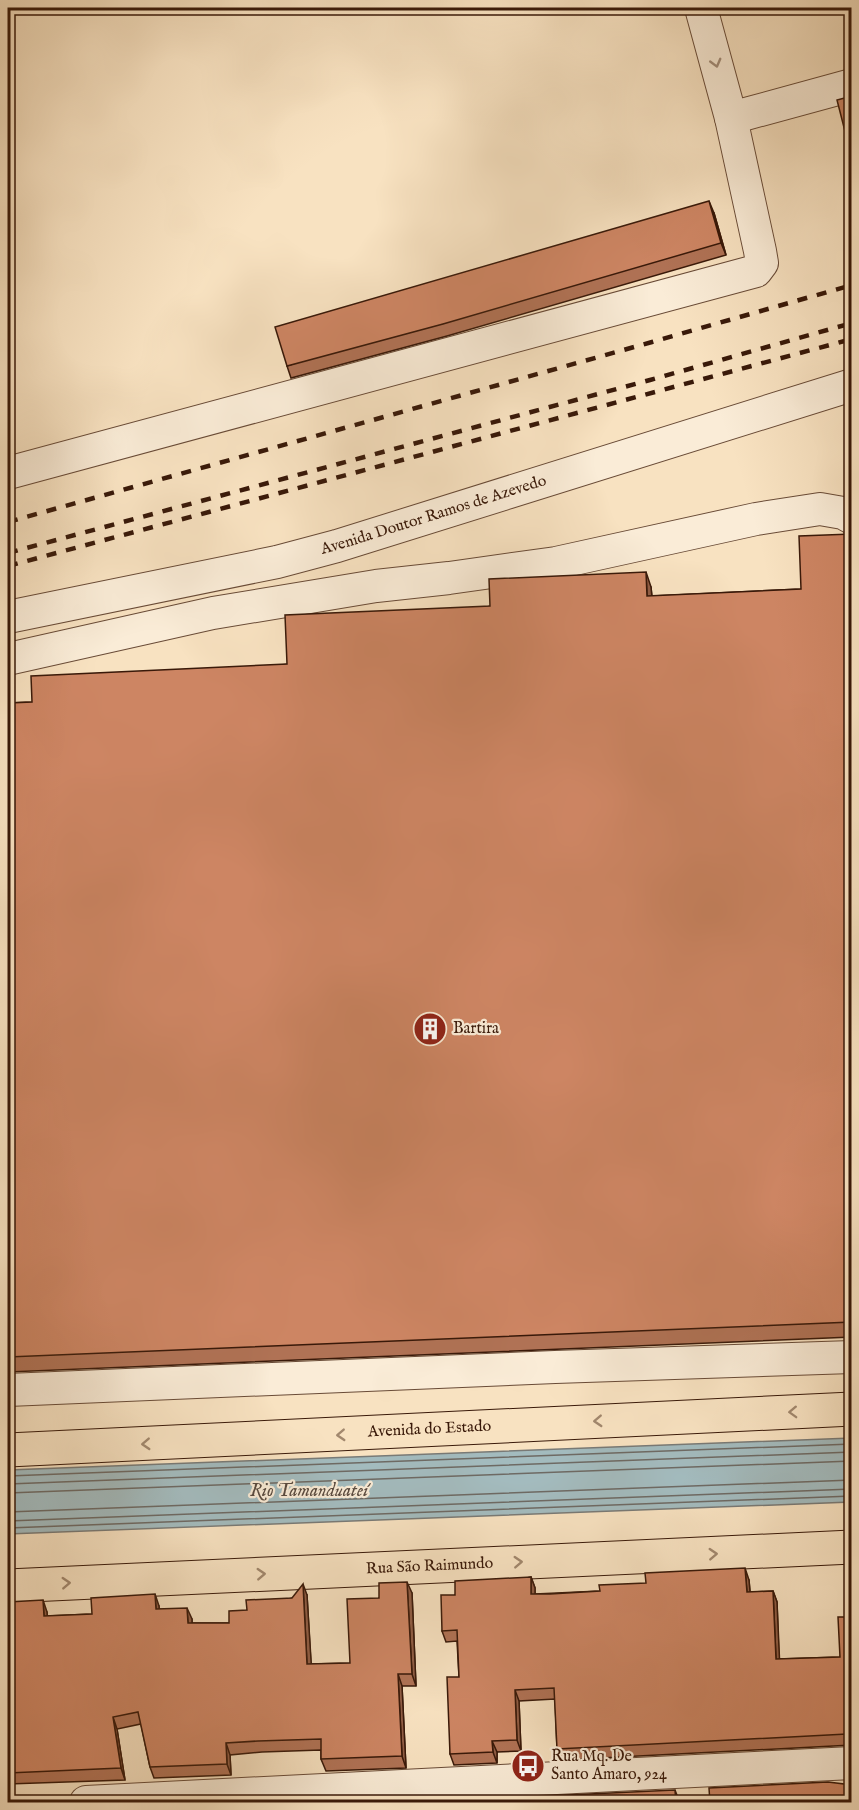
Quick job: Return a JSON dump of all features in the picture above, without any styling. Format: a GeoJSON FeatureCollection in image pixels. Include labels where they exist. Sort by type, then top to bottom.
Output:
{"type":"FeatureCollection","features":[{"type":"Feature","properties":{"kind":"highway","name":"Avenida do Estado"},"geometry":{"type":"LineString","coordinates":[[8,1450],[852,1410]]}},
{"type":"Feature","properties":{"kind":"highway","name":"Rua São Raimundo"},"geometry":{"type":"LineString","coordinates":[[8,1586],[852,1547]]}},
{"type":"Feature","properties":{"kind":"street"},"geometry":{"type":"LineString","coordinates":[[8,473],[756,271],[762,263],[760,251],[731,118],[701,8]]}},
{"type":"Feature","properties":{"kind":"street"},"geometry":{"type":"LineString","coordinates":[[731,118],[852,86]]}},
{"type":"Feature","properties":{"kind":"street","name":"Avenida Doutor Ramos de Azevedo"},"geometry":{"type":"LineString","coordinates":[[8,616],[277,562],[337,546],[852,385]]}},
{"type":"Feature","properties":{"kind":"street"},"geometry":{"type":"LineString","coordinates":[[8,659],[213,613],[376,586],[556,563],[767,517],[820,509],[843,513],[852,518]]}},
{"type":"Feature","properties":{"kind":"street"},"geometry":{"type":"LineString","coordinates":[[8,1390],[555,1366],[852,1357]]}},
{"type":"Feature","properties":{"kind":"street"},"geometry":{"type":"LineString","coordinates":[[86,1803],[852,1763]]}},
{"type":"Feature","properties":{"kind":"water","name":"Rio Tamanduateí"},"geometry":{"type":"Polygon","coordinates":[[[851,1438],[851,1502],[8,1534],[8,1470],[851,1438]]]}},
{"type":"Feature","properties":{"kind":"building"},"geometry":{"type":"Polygon","coordinates":[[[852,96],[852,155],[851,155],[837,100],[852,96]]]}},
{"type":"Feature","properties":{"kind":"building"},"geometry":{"type":"Polygon","coordinates":[[[709,201],[721,243],[443,324],[287,366],[275,327],[709,201]]]}},
{"type":"Feature","properties":{"kind":"building","name":"Bartira"},"geometry":{"type":"Polygon","coordinates":[[[852,534],[852,1322],[8,1357],[8,703],[32,702],[31,676],[287,664],[285,615],[490,606],[489,579],[646,572],[647,596],[801,589],[799,536],[852,534]]]}},
{"type":"Feature","properties":{"kind":"building"},"geometry":{"type":"Polygon","coordinates":[[[745,1568],[747,1592],[773,1591],[776,1659],[840,1657],[838,1617],[852,1617],[852,1735],[557,1749],[554,1688],[515,1690],[517,1740],[492,1741],[493,1752],[450,1754],[447,1677],[459,1677],[457,1630],[442,1631],[441,1595],[455,1595],[455,1581],[531,1577],[531,1594],[550,1594],[600,1591],[599,1585],[646,1583],[645,1573],[745,1568]]]}},
{"type":"Feature","properties":{"kind":"building"},"geometry":{"type":"Polygon","coordinates":[[[407,1582],[412,1674],[398,1674],[402,1756],[321,1759],[321,1739],[258,1741],[226,1743],[227,1764],[150,1767],[138,1712],[113,1717],[121,1768],[8,1773],[8,1602],[43,1600],[44,1616],[92,1614],[91,1598],[155,1594],[156,1609],[187,1608],[188,1623],[229,1623],[229,1611],[247,1610],[246,1600],[292,1598],[303,1584],[307,1664],[350,1663],[347,1599],[379,1598],[379,1583],[407,1582]]]}},
{"type":"Feature","properties":{"kind":"building"},"geometry":{"type":"Polygon","coordinates":[[[828,1782],[852,1785],[852,1803],[710,1803],[709,1788],[828,1782]]]}},
{"type":"Feature","properties":{"kind":"building"},"geometry":{"type":"Polygon","coordinates":[[[675,1790],[676,1803],[391,1803],[675,1790]]]}},
{"type":"Feature","properties":{"kind":"railway"},"geometry":{"type":"LineString","coordinates":[[8,522],[852,285]]}},
{"type":"Feature","properties":{"kind":"railway"},"geometry":{"type":"LineString","coordinates":[[8,553],[650,380],[852,323]]}},
{"type":"Feature","properties":{"kind":"railway"},"geometry":{"type":"LineString","coordinates":[[8,566],[852,339]]}},
{"type":"Feature","properties":{"kind":"place","name":"Bartira"},"geometry":{"type":"Point","coordinates":[430,1029]}},
{"type":"Feature","properties":{"kind":"place","name":"Rua Mq. De Santo Amaro, 924"},"geometry":{"type":"Point","coordinates":[528,1766]}}]}
